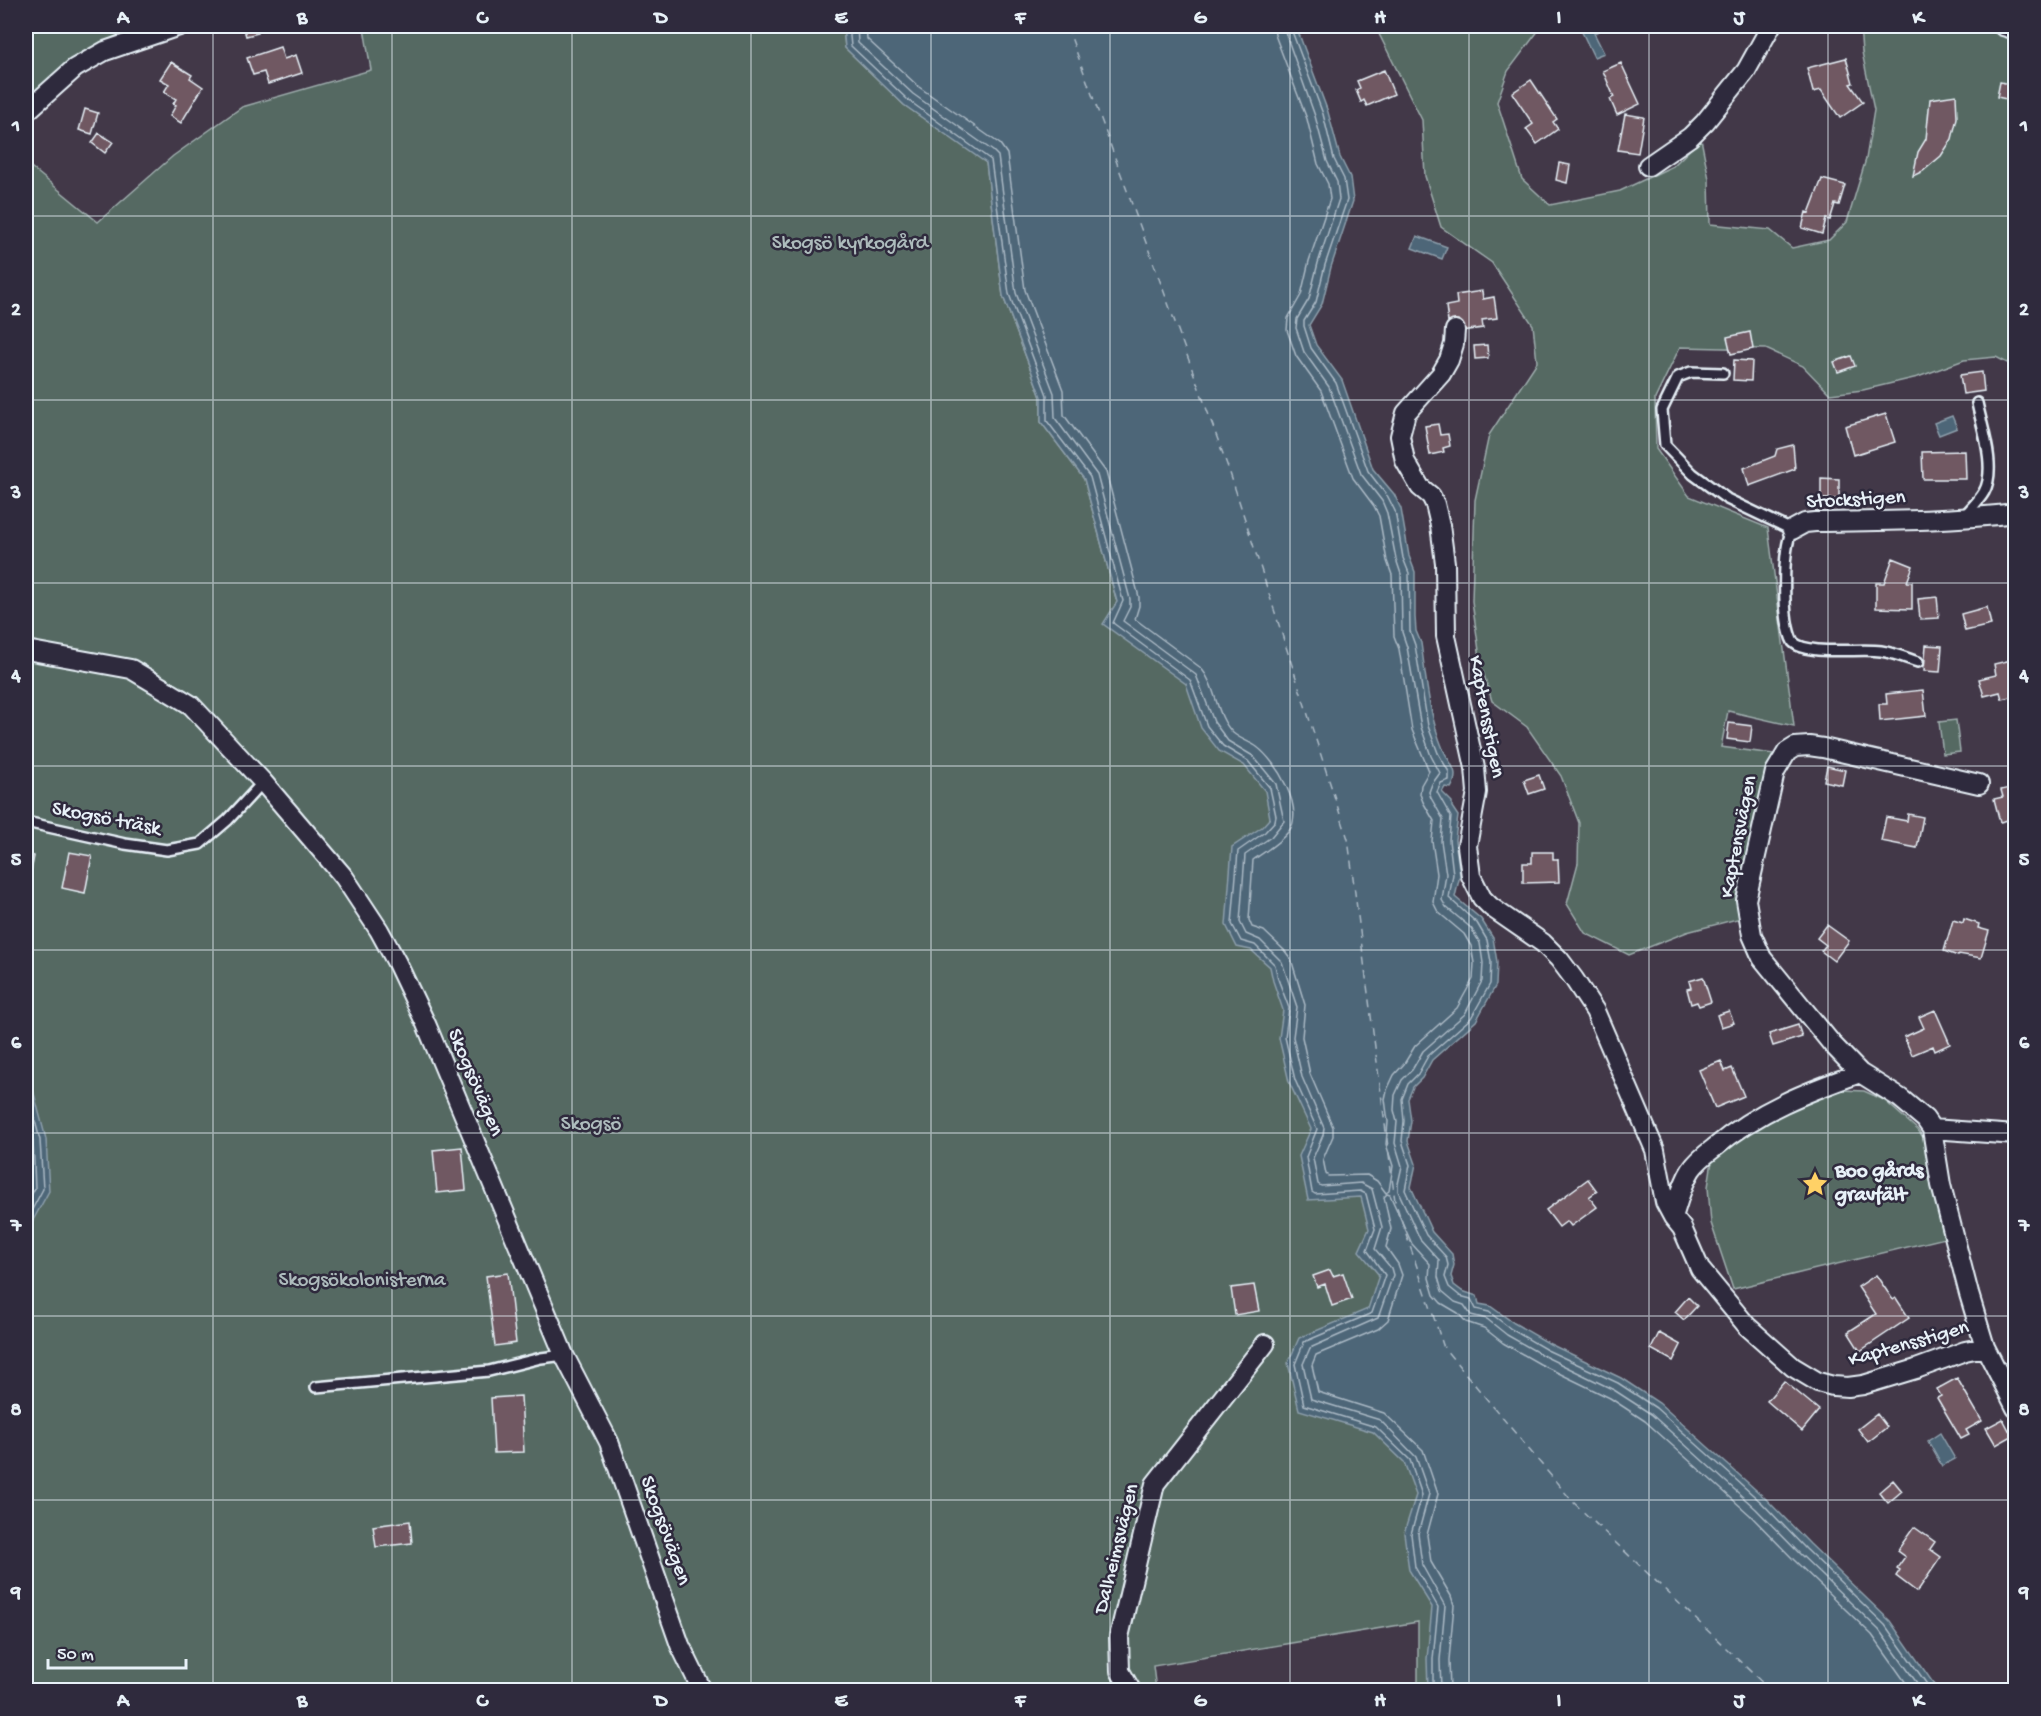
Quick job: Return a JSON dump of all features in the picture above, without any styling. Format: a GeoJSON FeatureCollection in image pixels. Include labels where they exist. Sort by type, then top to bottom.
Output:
{"type":"FeatureCollection","features":[{"type":"Feature","properties":{"kind":"street"},"geometry":{"type":"LineString","coordinates":[[26,112],[75,68],[105,51],[179,26]]}},
{"type":"Feature","properties":{"kind":"street"},"geometry":{"type":"LineString","coordinates":[[1648,166],[1690,137],[1705,122],[1746,71],[1771,26]]}},
{"type":"Feature","properties":{"kind":"street"},"geometry":{"type":"LineString","coordinates":[[2003,26],[2016,30]]}},
{"type":"Feature","properties":{"kind":"street","name":"Kaptensstigen"},"geometry":{"type":"LineString","coordinates":[[1455,330],[1449,360],[1441,374],[1406,413],[1400,436],[1405,461],[1420,487],[1431,496],[1440,525],[1445,563],[1446,636],[1475,768],[1477,792],[1467,846],[1471,876],[1482,898],[1491,907],[1543,943],[1574,979],[1595,1011],[1655,1150],[1665,1202],[1682,1228],[1700,1269],[1748,1326],[1792,1367],[1818,1383],[1848,1387],[1916,1369],[1965,1350],[1985,1347]]}},
{"type":"Feature","properties":{"kind":"street","name":"Stockstigen"},"geometry":{"type":"LineString","coordinates":[[1792,530],[1815,522],[1963,518],[2016,513]]}},
{"type":"Feature","properties":{"kind":"street","name":"Skogsövägen"},"geometry":{"type":"LineString","coordinates":[[26,650],[131,669],[191,705],[263,782],[344,877],[379,930],[426,1024],[564,1355],[609,1442],[680,1645],[702,1690]]}},
{"type":"Feature","properties":{"kind":"street","name":"Kaptensvägen"},"geometry":{"type":"LineString","coordinates":[[1932,1129],[1926,1119],[1900,1098],[1860,1073],[1825,1036],[1780,982],[1762,958],[1752,935],[1746,900],[1775,772],[1787,752],[1795,747],[1809,746],[1979,784]]}},
{"type":"Feature","properties":{"kind":"street"},"geometry":{"type":"LineString","coordinates":[[1673,1217],[1691,1170],[1703,1156],[1728,1136],[1759,1116],[1801,1094],[1860,1073]]}},
{"type":"Feature","properties":{"kind":"street"},"geometry":{"type":"LineString","coordinates":[[2016,1135],[1932,1129],[1941,1185],[1969,1294],[1985,1347],[2016,1408]]}},
{"type":"Feature","properties":{"kind":"street","name":"Dalheimsvägen"},"geometry":{"type":"LineString","coordinates":[[1131,1690],[1120,1671],[1119,1637],[1155,1484],[1266,1344]]}},
{"type":"Feature","properties":{"kind":"lane","name":"Stockstigen"},"geometry":{"type":"LineString","coordinates":[[1723,373],[1691,372],[1678,377],[1662,410],[1665,445],[1693,474],[1727,499],[1792,530]]}},
{"type":"Feature","properties":{"kind":"lane"},"geometry":{"type":"LineString","coordinates":[[1963,518],[1985,491],[1989,476],[1988,454],[1977,403]]}},
{"type":"Feature","properties":{"kind":"lane"},"geometry":{"type":"LineString","coordinates":[[1792,530],[1786,554],[1785,574],[1791,637],[1796,645],[1812,649],[1881,651],[1918,662]]}},
{"type":"Feature","properties":{"kind":"lane","name":"Skogsö träsk"},"geometry":{"type":"LineString","coordinates":[[26,822],[125,844],[167,850],[200,844],[228,820],[263,782]]}},
{"type":"Feature","properties":{"kind":"lane"},"geometry":{"type":"LineString","coordinates":[[316,1387],[489,1371],[541,1358],[564,1355]]}},
{"type":"Feature","properties":{"kind":"green space"},"geometry":{"type":"Polygon","coordinates":[[[26,26],[143,26],[124,32],[86,51],[26,100],[26,26]]]}},
{"type":"Feature","properties":{"kind":"green space","name":"Skogsö"},"geometry":{"type":"Polygon","coordinates":[[[404,26],[843,26],[845,48],[904,105],[986,162],[1003,296],[1041,397],[1041,422],[1084,479],[1117,602],[1255,552],[1421,1287],[1760,1690],[1418,1690],[1418,1622],[1153,1666],[1156,1690],[26,1690],[26,163],[98,222],[173,156],[242,107],[371,70],[364,28],[404,26]]]}},
{"type":"Feature","properties":{"kind":"green space"},"geometry":{"type":"Polygon","coordinates":[[[1375,26],[1542,26],[1508,71],[1497,102],[1522,179],[1550,205],[1620,191],[1673,166],[1701,139],[1709,179],[1710,224],[1770,230],[1792,248],[1829,240],[1847,222],[1866,159],[1874,110],[1862,52],[1860,26],[1959,26],[1997,33],[2015,40],[2015,367],[1996,357],[1964,360],[1918,377],[1863,390],[1830,394],[1803,366],[1766,349],[1680,347],[1655,399],[1656,449],[1689,496],[1768,528],[1794,726],[1728,711],[1721,747],[1773,754],[1741,918],[1687,932],[1629,955],[1585,933],[1567,904],[1578,863],[1579,823],[1561,776],[1527,727],[1492,701],[1481,665],[1472,601],[1475,500],[1489,435],[1537,362],[1533,325],[1492,263],[1441,227],[1425,176],[1422,120],[1375,26]]]}},
{"type":"Feature","properties":{"kind":"green space"},"geometry":{"type":"Polygon","coordinates":[[[1956,720],[1960,752],[1943,754],[1939,722],[1956,720]]]}},
{"type":"Feature","properties":{"kind":"green space"},"geometry":{"type":"Polygon","coordinates":[[[1842,1090],[1864,1091],[1884,1100],[1918,1130],[1929,1146],[1945,1238],[1733,1289],[1711,1223],[1708,1187],[1712,1161],[1741,1137],[1791,1108],[1842,1090]]]}},
{"type":"Feature","properties":{"kind":"water"},"geometry":{"type":"Polygon","coordinates":[[[843,26],[1296,26],[1328,112],[1340,157],[1350,177],[1353,201],[1331,267],[1322,304],[1309,325],[1316,345],[1342,380],[1373,469],[1394,494],[1401,509],[1409,556],[1415,572],[1416,631],[1421,643],[1431,710],[1443,749],[1455,772],[1451,788],[1445,787],[1442,792],[1452,802],[1452,807],[1458,816],[1455,840],[1460,875],[1455,897],[1481,919],[1493,938],[1497,962],[1496,985],[1476,1021],[1432,1060],[1422,1078],[1413,1087],[1408,1099],[1411,1121],[1408,1141],[1416,1164],[1411,1187],[1432,1232],[1452,1254],[1454,1265],[1451,1276],[1454,1285],[1462,1291],[1477,1296],[1479,1304],[1490,1306],[1550,1344],[1621,1378],[1659,1403],[1766,1499],[1890,1621],[1938,1690],[1428,1690],[1427,1659],[1432,1607],[1409,1570],[1404,1533],[1416,1495],[1404,1462],[1373,1432],[1299,1410],[1288,1363],[1299,1338],[1368,1309],[1379,1275],[1359,1251],[1369,1229],[1361,1197],[1308,1200],[1299,1156],[1311,1129],[1289,1082],[1279,1038],[1283,1010],[1270,967],[1251,950],[1237,947],[1226,925],[1232,847],[1262,827],[1270,818],[1265,791],[1244,765],[1219,751],[1201,728],[1186,684],[1103,624],[1117,602],[1084,479],[1041,422],[1041,397],[1003,296],[986,163],[904,105],[845,48],[843,26]]]}},
{"type":"Feature","properties":{"kind":"water"},"geometry":{"type":"Polygon","coordinates":[[[1591,26],[1602,26],[1603,29],[1594,33],[1604,53],[1594,57],[1581,30],[1591,26]]]}},
{"type":"Feature","properties":{"kind":"water"},"geometry":{"type":"Polygon","coordinates":[[[1417,236],[1447,247],[1442,259],[1412,248],[1417,236]]]}},
{"type":"Feature","properties":{"kind":"water"},"geometry":{"type":"Polygon","coordinates":[[[1952,416],[1957,428],[1939,435],[1934,423],[1952,416]]]}},
{"type":"Feature","properties":{"kind":"water"},"geometry":{"type":"Polygon","coordinates":[[[26,1063],[46,1139],[49,1191],[26,1233],[26,1063]]]}},
{"type":"Feature","properties":{"kind":"water"},"geometry":{"type":"Polygon","coordinates":[[[1940,1433],[1955,1459],[1942,1466],[1928,1441],[1940,1433]]]}},
{"type":"Feature","properties":{"kind":"building"},"geometry":{"type":"Polygon","coordinates":[[[243,26],[256,26],[258,33],[246,36],[243,26]]]}},
{"type":"Feature","properties":{"kind":"building"},"geometry":{"type":"Polygon","coordinates":[[[280,47],[284,59],[296,55],[302,73],[268,84],[264,72],[253,75],[247,58],[280,47]]]}},
{"type":"Feature","properties":{"kind":"building"},"geometry":{"type":"Polygon","coordinates":[[[1846,58],[1853,83],[1850,84],[1863,102],[1840,118],[1821,90],[1813,92],[1807,68],[1846,58]]]}},
{"type":"Feature","properties":{"kind":"building"},"geometry":{"type":"Polygon","coordinates":[[[171,62],[192,75],[190,78],[203,87],[181,123],[170,116],[176,105],[173,104],[176,99],[164,92],[169,84],[160,79],[171,62]]]}},
{"type":"Feature","properties":{"kind":"building"},"geometry":{"type":"Polygon","coordinates":[[[1621,63],[1640,104],[1617,115],[1610,99],[1614,97],[1603,71],[1621,63]]]}},
{"type":"Feature","properties":{"kind":"building"},"geometry":{"type":"Polygon","coordinates":[[[1384,70],[1394,94],[1367,106],[1364,100],[1361,102],[1356,90],[1360,88],[1357,81],[1384,70]]]}},
{"type":"Feature","properties":{"kind":"building"},"geometry":{"type":"Polygon","coordinates":[[[1531,80],[1557,119],[1553,122],[1558,129],[1537,144],[1526,129],[1533,124],[1512,93],[1531,80]]]}},
{"type":"Feature","properties":{"kind":"building"},"geometry":{"type":"Polygon","coordinates":[[[2000,82],[2016,85],[2016,101],[1997,97],[2000,82]]]}},
{"type":"Feature","properties":{"kind":"building"},"geometry":{"type":"Polygon","coordinates":[[[1956,95],[1957,118],[1952,139],[1941,156],[1913,176],[1918,152],[1926,139],[1930,99],[1956,95]]]}},
{"type":"Feature","properties":{"kind":"building"},"geometry":{"type":"Polygon","coordinates":[[[85,109],[98,113],[92,134],[79,130],[85,109]]]}},
{"type":"Feature","properties":{"kind":"building"},"geometry":{"type":"Polygon","coordinates":[[[1625,114],[1644,117],[1638,153],[1618,150],[1625,114]]]}},
{"type":"Feature","properties":{"kind":"building"},"geometry":{"type":"Polygon","coordinates":[[[99,133],[113,142],[105,153],[92,143],[99,133]]]}},
{"type":"Feature","properties":{"kind":"building"},"geometry":{"type":"Polygon","coordinates":[[[1559,163],[1570,165],[1567,183],[1556,180],[1559,163]]]}},
{"type":"Feature","properties":{"kind":"building"},"geometry":{"type":"Polygon","coordinates":[[[1822,179],[1845,185],[1839,205],[1835,204],[1830,220],[1826,219],[1822,234],[1802,228],[1806,212],[1809,213],[1822,179]]]}},
{"type":"Feature","properties":{"kind":"building"},"geometry":{"type":"Polygon","coordinates":[[[1482,291],[1483,299],[1494,297],[1497,318],[1482,320],[1483,328],[1461,331],[1459,321],[1448,322],[1446,306],[1457,304],[1456,295],[1482,291]]]}},
{"type":"Feature","properties":{"kind":"building"},"geometry":{"type":"Polygon","coordinates":[[[1750,332],[1753,349],[1731,354],[1727,337],[1750,332]]]}},
{"type":"Feature","properties":{"kind":"building"},"geometry":{"type":"Polygon","coordinates":[[[1487,345],[1488,358],[1475,359],[1474,346],[1487,345]]]}},
{"type":"Feature","properties":{"kind":"building"},"geometry":{"type":"Polygon","coordinates":[[[1851,356],[1855,366],[1838,372],[1834,362],[1851,356]]]}},
{"type":"Feature","properties":{"kind":"building"},"geometry":{"type":"Polygon","coordinates":[[[1734,360],[1752,361],[1751,381],[1733,380],[1734,360]]]}},
{"type":"Feature","properties":{"kind":"building"},"geometry":{"type":"Polygon","coordinates":[[[1982,372],[1984,391],[1963,394],[1960,375],[1982,372]]]}},
{"type":"Feature","properties":{"kind":"building"},"geometry":{"type":"Polygon","coordinates":[[[1886,414],[1895,442],[1853,455],[1845,426],[1886,414]]]}},
{"type":"Feature","properties":{"kind":"building"},"geometry":{"type":"Polygon","coordinates":[[[1438,424],[1440,435],[1448,434],[1450,446],[1443,448],[1444,452],[1430,455],[1425,426],[1438,424]]]}},
{"type":"Feature","properties":{"kind":"building"},"geometry":{"type":"Polygon","coordinates":[[[1793,445],[1795,469],[1749,486],[1744,468],[1775,456],[1777,449],[1793,445]]]}},
{"type":"Feature","properties":{"kind":"building"},"geometry":{"type":"Polygon","coordinates":[[[1965,451],[1966,479],[1923,479],[1922,452],[1965,451]]]}},
{"type":"Feature","properties":{"kind":"building"},"geometry":{"type":"Polygon","coordinates":[[[1821,478],[1839,479],[1839,499],[1821,499],[1821,478]]]}},
{"type":"Feature","properties":{"kind":"building"},"geometry":{"type":"Polygon","coordinates":[[[1893,558],[1913,566],[1907,582],[1912,582],[1912,609],[1876,608],[1876,583],[1884,583],[1893,558]]]}},
{"type":"Feature","properties":{"kind":"building"},"geometry":{"type":"Polygon","coordinates":[[[1937,597],[1939,618],[1920,619],[1918,599],[1937,597]]]}},
{"type":"Feature","properties":{"kind":"building"},"geometry":{"type":"Polygon","coordinates":[[[1987,607],[1991,625],[1965,631],[1961,614],[1987,607]]]}},
{"type":"Feature","properties":{"kind":"building"},"geometry":{"type":"Polygon","coordinates":[[[1926,645],[1942,646],[1940,672],[1924,671],[1926,645]]]}},
{"type":"Feature","properties":{"kind":"building"},"geometry":{"type":"Polygon","coordinates":[[[2016,659],[2016,696],[2002,699],[2000,692],[1984,696],[1979,679],[1996,675],[1994,664],[2016,659]]]}},
{"type":"Feature","properties":{"kind":"building"},"geometry":{"type":"Polygon","coordinates":[[[1923,690],[1926,716],[1880,721],[1879,704],[1887,704],[1886,694],[1923,690]]]}},
{"type":"Feature","properties":{"kind":"building"},"geometry":{"type":"Polygon","coordinates":[[[1729,723],[1752,726],[1750,742],[1727,739],[1729,723]]]}},
{"type":"Feature","properties":{"kind":"building"},"geometry":{"type":"Polygon","coordinates":[[[1827,766],[1845,770],[1842,785],[1824,781],[1827,766]]]}},
{"type":"Feature","properties":{"kind":"building"},"geometry":{"type":"Polygon","coordinates":[[[1539,775],[1544,789],[1529,794],[1524,780],[1539,775]]]}},
{"type":"Feature","properties":{"kind":"building"},"geometry":{"type":"Polygon","coordinates":[[[2015,787],[2016,818],[2000,822],[1994,799],[2003,797],[2001,790],[2015,787]]]}},
{"type":"Feature","properties":{"kind":"building"},"geometry":{"type":"Polygon","coordinates":[[[1908,814],[1923,817],[1917,848],[1881,841],[1886,817],[1907,821],[1908,814]]]}},
{"type":"Feature","properties":{"kind":"building"},"geometry":{"type":"Polygon","coordinates":[[[69,852],[92,856],[85,893],[62,888],[69,852]]]}},
{"type":"Feature","properties":{"kind":"building"},"geometry":{"type":"Polygon","coordinates":[[[1532,852],[1553,852],[1553,859],[1558,859],[1559,882],[1523,883],[1523,863],[1532,863],[1532,852]]]}},
{"type":"Feature","properties":{"kind":"building"},"geometry":{"type":"Polygon","coordinates":[[[26,854],[34,856],[29,882],[26,881],[26,854]]]}},
{"type":"Feature","properties":{"kind":"building"},"geometry":{"type":"Polygon","coordinates":[[[1964,919],[1979,924],[1978,928],[1989,931],[1981,958],[1959,954],[1958,956],[1944,951],[1953,920],[1963,923],[1964,919]]]}},
{"type":"Feature","properties":{"kind":"building"},"geometry":{"type":"Polygon","coordinates":[[[1827,925],[1849,941],[1834,961],[1821,951],[1826,945],[1817,938],[1827,925]]]}},
{"type":"Feature","properties":{"kind":"building"},"geometry":{"type":"Polygon","coordinates":[[[1703,977],[1711,1002],[1699,1006],[1697,1002],[1691,1004],[1687,989],[1691,988],[1689,981],[1703,977]]]}},
{"type":"Feature","properties":{"kind":"building"},"geometry":{"type":"Polygon","coordinates":[[[1935,1010],[1950,1044],[1935,1051],[1933,1046],[1912,1055],[1904,1037],[1924,1028],[1919,1017],[1935,1010]]]}},
{"type":"Feature","properties":{"kind":"building"},"geometry":{"type":"Polygon","coordinates":[[[1729,1011],[1734,1023],[1721,1027],[1717,1015],[1729,1011]]]}},
{"type":"Feature","properties":{"kind":"building"},"geometry":{"type":"Polygon","coordinates":[[[1798,1025],[1802,1037],[1773,1046],[1769,1034],[1798,1025]]]}},
{"type":"Feature","properties":{"kind":"building"},"geometry":{"type":"Polygon","coordinates":[[[1721,1061],[1725,1071],[1732,1068],[1744,1096],[1715,1108],[1699,1070],[1721,1061]]]}},
{"type":"Feature","properties":{"kind":"building"},"geometry":{"type":"Polygon","coordinates":[[[462,1147],[466,1190],[437,1193],[433,1150],[462,1147]]]}},
{"type":"Feature","properties":{"kind":"building"},"geometry":{"type":"Polygon","coordinates":[[[1588,1179],[1597,1191],[1589,1197],[1597,1207],[1571,1226],[1567,1221],[1559,1227],[1546,1210],[1588,1179]]]}},
{"type":"Feature","properties":{"kind":"building"},"geometry":{"type":"Polygon","coordinates":[[[1330,1270],[1333,1276],[1343,1273],[1352,1299],[1332,1306],[1325,1284],[1317,1287],[1313,1276],[1330,1270]]]}},
{"type":"Feature","properties":{"kind":"building"},"geometry":{"type":"Polygon","coordinates":[[[508,1273],[516,1343],[495,1346],[486,1276],[508,1273]]]}},
{"type":"Feature","properties":{"kind":"building"},"geometry":{"type":"Polygon","coordinates":[[[1876,1275],[1893,1300],[1896,1298],[1909,1318],[1860,1351],[1848,1332],[1876,1314],[1858,1287],[1876,1275]]]}},
{"type":"Feature","properties":{"kind":"building"},"geometry":{"type":"Polygon","coordinates":[[[1254,1285],[1259,1311],[1235,1315],[1231,1288],[1254,1285]]]}},
{"type":"Feature","properties":{"kind":"building"},"geometry":{"type":"Polygon","coordinates":[[[1688,1297],[1697,1306],[1684,1320],[1675,1312],[1688,1297]]]}},
{"type":"Feature","properties":{"kind":"building"},"geometry":{"type":"Polygon","coordinates":[[[1659,1333],[1681,1345],[1673,1361],[1651,1349],[1659,1333]]]}},
{"type":"Feature","properties":{"kind":"building"},"geometry":{"type":"Polygon","coordinates":[[[1957,1378],[1982,1421],[1966,1430],[1969,1435],[1961,1439],[1937,1398],[1941,1396],[1937,1389],[1957,1378]]]}},
{"type":"Feature","properties":{"kind":"building"},"geometry":{"type":"Polygon","coordinates":[[[1784,1381],[1819,1410],[1802,1431],[1767,1401],[1784,1381]]]}},
{"type":"Feature","properties":{"kind":"building"},"geometry":{"type":"Polygon","coordinates":[[[521,1396],[524,1452],[494,1453],[491,1398],[521,1396]]]}},
{"type":"Feature","properties":{"kind":"building"},"geometry":{"type":"Polygon","coordinates":[[[1877,1414],[1887,1427],[1868,1442],[1858,1429],[1877,1414]]]}},
{"type":"Feature","properties":{"kind":"building"},"geometry":{"type":"Polygon","coordinates":[[[2003,1419],[2012,1436],[1996,1445],[1986,1428],[2003,1419]]]}},
{"type":"Feature","properties":{"kind":"building"},"geometry":{"type":"Polygon","coordinates":[[[1893,1480],[1902,1491],[1888,1503],[1879,1492],[1893,1480]]]}},
{"type":"Feature","properties":{"kind":"building"},"geometry":{"type":"Polygon","coordinates":[[[410,1521],[412,1543],[376,1547],[373,1526],[410,1521]]]}},
{"type":"Feature","properties":{"kind":"building"},"geometry":{"type":"Polygon","coordinates":[[[1914,1527],[1935,1542],[1930,1549],[1941,1557],[1917,1592],[1896,1576],[1900,1570],[1897,1568],[1905,1557],[1897,1551],[1914,1527]]]}},
{"type":"Feature","properties":{"kind":"ferry route"},"geometry":{"type":"LineString","coordinates":[[1067,26],[1230,473],[1348,839],[1395,1201],[1444,1348],[1573,1502],[1770,1690]]}},
{"type":"Feature","properties":{"kind":"place","name":"Boo gårds gravfält"},"geometry":{"type":"Point","coordinates":[1815,1184]}},
{"type":"Feature","properties":{"kind":"park label","name":"Skogsö kyrkogård"},"geometry":{"type":"Point","coordinates":[850,244]}},
{"type":"Feature","properties":{"kind":"park label","name":"Skogsökolonisterna"},"geometry":{"type":"Point","coordinates":[362,1281]}}]}
